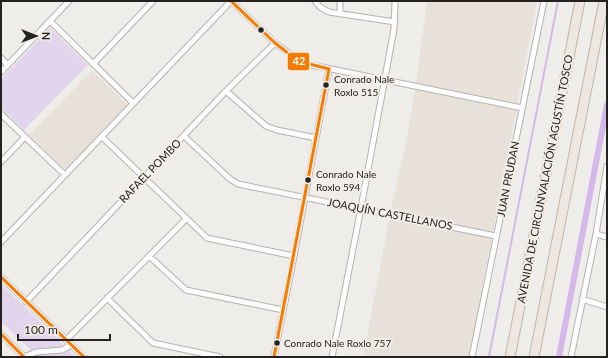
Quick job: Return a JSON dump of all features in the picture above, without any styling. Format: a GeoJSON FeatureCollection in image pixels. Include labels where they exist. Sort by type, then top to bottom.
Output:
{"type":"FeatureCollection","features":[{"type":"Feature","properties":{"kind":"highway","name":"AVENIDA DE CIRCUNVALACIÓN AGUSTÍN TOSCO"},"geometry":{"type":"LineString","coordinates":[[510,357],[580,1]]}},
{"type":"Feature","properties":{"kind":"highway"},"geometry":{"type":"LineString","coordinates":[[534,357],[604,1]]}},
{"type":"Feature","properties":{"kind":"street"},"geometry":{"type":"LineString","coordinates":[[1,72],[69,1]]}},
{"type":"Feature","properties":{"kind":"street"},"geometry":{"type":"LineString","coordinates":[[94,64],[153,1]]}},
{"type":"Feature","properties":{"kind":"street"},"geometry":{"type":"LineString","coordinates":[[1,242],[231,1],[275,43],[298,61],[329,69],[522,108]]}},
{"type":"Feature","properties":{"kind":"street"},"geometry":{"type":"LineString","coordinates":[[315,1],[324,9],[340,14],[395,22]]}},
{"type":"Feature","properties":{"kind":"street"},"geometry":{"type":"LineString","coordinates":[[340,1],[340,14]]}},
{"type":"Feature","properties":{"kind":"street"},"geometry":{"type":"LineString","coordinates":[[332,357],[385,80],[395,22],[395,1]]}},
{"type":"Feature","properties":{"kind":"street","name":"JUAN PRUDAN"},"geometry":{"type":"LineString","coordinates":[[472,357],[544,1]]}},
{"type":"Feature","properties":{"kind":"street"},"geometry":{"type":"LineString","coordinates":[[50,21],[133,103]]}},
{"type":"Feature","properties":{"kind":"street","name":"RAFAEL POMBO"},"geometry":{"type":"LineString","coordinates":[[26,302],[226,91],[275,43]]}},
{"type":"Feature","properties":{"kind":"street"},"geometry":{"type":"LineString","coordinates":[[1,58],[8,65]]}},
{"type":"Feature","properties":{"kind":"street"},"geometry":{"type":"LineString","coordinates":[[274,357],[329,69]]}},
{"type":"Feature","properties":{"kind":"street"},"geometry":{"type":"LineString","coordinates":[[226,91],[266,126],[277,130],[316,138]]}},
{"type":"Feature","properties":{"kind":"street"},"geometry":{"type":"LineString","coordinates":[[1,114],[65,175]]}},
{"type":"Feature","properties":{"kind":"street","name":"JOAQUÍN CASTELLANOS"},"geometry":{"type":"LineString","coordinates":[[184,136],[233,182],[496,236]]}},
{"type":"Feature","properties":{"kind":"street"},"geometry":{"type":"LineString","coordinates":[[1,162],[25,137]]}},
{"type":"Feature","properties":{"kind":"street"},"geometry":{"type":"LineString","coordinates":[[102,137],[204,236],[211,239],[294,256]]}},
{"type":"Feature","properties":{"kind":"street"},"geometry":{"type":"LineString","coordinates":[[571,357],[596,234],[607,166]]}},
{"type":"Feature","properties":{"kind":"street"},"geometry":{"type":"LineString","coordinates":[[66,340],[186,219]]}},
{"type":"Feature","properties":{"kind":"street"},"geometry":{"type":"LineString","coordinates":[[596,234],[607,237]]}},
{"type":"Feature","properties":{"kind":"street"},"geometry":{"type":"LineString","coordinates":[[149,256],[186,290],[282,310]]}},
{"type":"Feature","properties":{"kind":"street"},"geometry":{"type":"LineString","coordinates":[[1,277],[84,357]]}},
{"type":"Feature","properties":{"kind":"street"},"geometry":{"type":"LineString","coordinates":[[107,298],[152,344],[220,357]]}},
{"type":"Feature","properties":{"kind":"street"},"geometry":{"type":"LineString","coordinates":[[582,299],[607,307]]}},
{"type":"Feature","properties":{"kind":"street"},"geometry":{"type":"LineString","coordinates":[[1,334],[24,357],[36,352],[62,350],[71,345]]}},
{"type":"Feature","properties":{"kind":"shaded area"},"geometry":{"type":"Polygon","coordinates":[[[427,1],[537,1],[469,357],[363,357],[391,209],[406,142],[417,78],[427,1]]]}},
{"type":"Feature","properties":{"kind":"shaded area"},"geometry":{"type":"Polygon","coordinates":[[[50,28],[88,65],[24,130],[1,108],[1,79],[50,28]]]}},
{"type":"Feature","properties":{"kind":"shaded area"},"geometry":{"type":"Polygon","coordinates":[[[92,70],[127,105],[66,170],[29,135],[92,70]]]}},
{"type":"Feature","properties":{"kind":"shaded area"},"geometry":{"type":"Polygon","coordinates":[[[1,284],[76,357],[38,357],[1,322],[1,284]]]}},
{"type":"Feature","properties":{"kind":"waterway"},"geometry":{"type":"LineString","coordinates":[[489,357],[558,1]]}},
{"type":"Feature","properties":{"kind":"waterway"},"geometry":{"type":"LineString","coordinates":[[559,357],[607,105]]}},
{"type":"Feature","properties":{"kind":"transit line","name":"42"},"geometry":{"type":"LineString","coordinates":[[231,1],[275,43],[298,61],[329,69]]}},
{"type":"Feature","properties":{"kind":"transit line","name":"42"},"geometry":{"type":"LineString","coordinates":[[274,357],[329,69]]}},
{"type":"Feature","properties":{"kind":"transit line","name":"42"},"geometry":{"type":"LineString","coordinates":[[1,277],[84,357]]}},
{"type":"Feature","properties":{"kind":"transit line","name":"42"},"geometry":{"type":"LineString","coordinates":[[1,334],[24,357]]}},
{"type":"Feature","properties":{"kind":"place","name":"Conrado Nale Roxlo 515"},"geometry":{"type":"Point","coordinates":[326,85]}},
{"type":"Feature","properties":{"kind":"place","name":"Conrado Nale Roxlo 594"},"geometry":{"type":"Point","coordinates":[308,180]}},
{"type":"Feature","properties":{"kind":"place","name":"Conrado Nale Roxlo 757"},"geometry":{"type":"Point","coordinates":[277,343]}}]}
